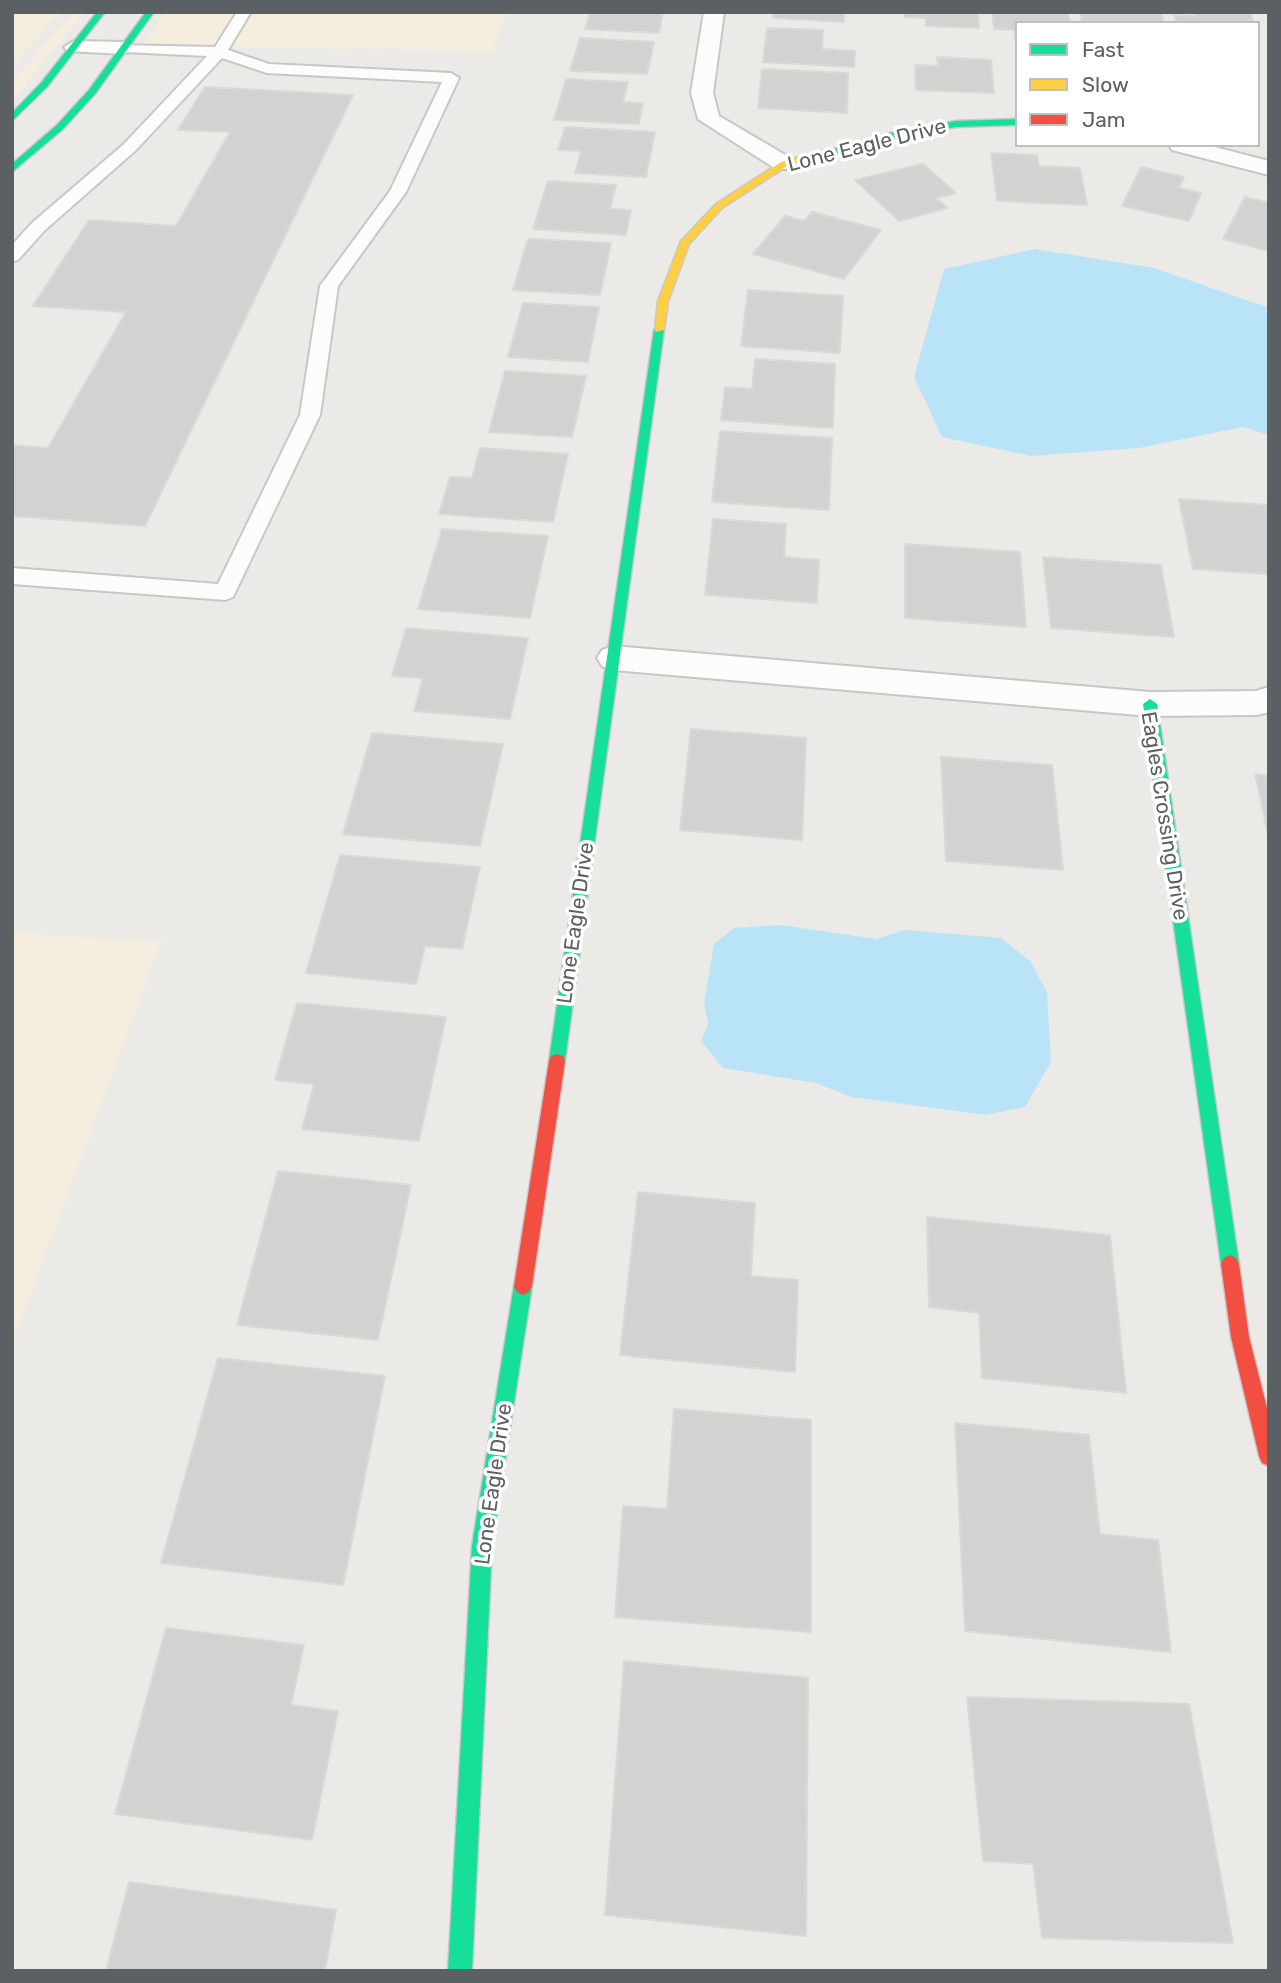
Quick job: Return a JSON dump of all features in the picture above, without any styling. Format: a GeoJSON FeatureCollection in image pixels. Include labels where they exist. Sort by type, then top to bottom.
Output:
{"type":"FeatureCollection","features":[{"type":"Feature","properties":{"kind":"street"},"geometry":{"type":"LineString","coordinates":[[12,118],[101,12]]}},
{"type":"Feature","properties":{"kind":"street"},"geometry":{"type":"LineString","coordinates":[[12,169],[60,127],[92,92],[150,12]]}},
{"type":"Feature","properties":{"kind":"street"},"geometry":{"type":"LineString","coordinates":[[714,12],[702,93],[709,119],[783,164]]}},
{"type":"Feature","properties":{"kind":"street"},"geometry":{"type":"LineString","coordinates":[[74,47],[124,48]]}},
{"type":"Feature","properties":{"kind":"street","name":"Lone Eagle Drive"},"geometry":{"type":"LineString","coordinates":[[460,1971],[482,1546],[546,1139],[663,301],[684,243],[719,206],[783,164],[890,136],[943,127],[1015,122]]}},
{"type":"Feature","properties":{"kind":"street"},"geometry":{"type":"LineString","coordinates":[[1188,147],[1269,168]]}},
{"type":"Feature","properties":{"kind":"street","name":"Eagles Crossing Drive"},"geometry":{"type":"LineString","coordinates":[[612,658],[1150,704],[1240,1337],[1269,1456]]}},
{"type":"Feature","properties":{"kind":"street"},"geometry":{"type":"LineString","coordinates":[[1150,704],[1257,703],[1269,699]]}},
{"type":"Feature","properties":{"kind":"lane"},"geometry":{"type":"LineString","coordinates":[[12,256],[38,227],[130,147],[219,52],[244,12]]}},
{"type":"Feature","properties":{"kind":"lane"},"geometry":{"type":"LineString","coordinates":[[12,576],[225,592],[310,415],[329,286],[398,192],[451,78],[267,68],[219,52],[124,48]]}},
{"type":"Feature","properties":{"kind":"shaded area"},"geometry":{"type":"Polygon","coordinates":[[[12,12],[61,12],[12,66],[12,12]]]}},
{"type":"Feature","properties":{"kind":"shaded area"},"geometry":{"type":"Polygon","coordinates":[[[74,12],[85,12],[12,101],[12,82],[74,12]]]}},
{"type":"Feature","properties":{"kind":"shaded area"},"geometry":{"type":"Polygon","coordinates":[[[166,12],[506,12],[492,51],[142,45],[166,12]]]}},
{"type":"Feature","properties":{"kind":"shaded area"},"geometry":{"type":"Polygon","coordinates":[[[12,933],[161,942],[12,1344],[12,933]]]}},
{"type":"Feature","properties":{"kind":"water"},"geometry":{"type":"Polygon","coordinates":[[[1035,249],[1154,268],[1269,308],[1269,435],[1243,427],[1139,448],[1031,456],[942,437],[914,377],[944,269],[1035,249]]]}},
{"type":"Feature","properties":{"kind":"water"},"geometry":{"type":"Polygon","coordinates":[[[781,925],[876,939],[905,930],[1001,938],[1030,961],[1047,992],[1051,1062],[1025,1107],[986,1115],[851,1097],[816,1083],[723,1068],[701,1041],[708,1024],[704,1002],[714,944],[734,928],[781,925]]]}},
{"type":"Feature","properties":{"kind":"building"},"geometry":{"type":"Polygon","coordinates":[[[590,12],[663,12],[659,33],[585,29],[590,12]]]}},
{"type":"Feature","properties":{"kind":"building"},"geometry":{"type":"Polygon","coordinates":[[[774,12],[844,12],[844,22],[773,18],[774,12]]]}},
{"type":"Feature","properties":{"kind":"building"},"geometry":{"type":"Polygon","coordinates":[[[905,12],[978,12],[979,28],[926,26],[926,18],[905,17],[905,12]]]}},
{"type":"Feature","properties":{"kind":"building"},"geometry":{"type":"Polygon","coordinates":[[[992,12],[1068,12],[1070,21],[1015,21],[1015,39],[1014,30],[994,29],[992,12]]]}},
{"type":"Feature","properties":{"kind":"building"},"geometry":{"type":"Polygon","coordinates":[[[1080,12],[1161,12],[1163,21],[1082,21],[1080,12]]]}},
{"type":"Feature","properties":{"kind":"building"},"geometry":{"type":"Polygon","coordinates":[[[1195,12],[1250,12],[1253,21],[1176,21],[1174,15],[1196,16],[1195,12]]]}},
{"type":"Feature","properties":{"kind":"building"},"geometry":{"type":"Polygon","coordinates":[[[767,28],[823,30],[822,49],[855,51],[854,67],[763,62],[767,28]]]}},
{"type":"Feature","properties":{"kind":"building"},"geometry":{"type":"Polygon","coordinates":[[[580,38],[654,42],[647,74],[570,71],[580,38]]]}},
{"type":"Feature","properties":{"kind":"building"},"geometry":{"type":"Polygon","coordinates":[[[937,57],[991,60],[994,93],[916,90],[915,65],[938,66],[937,57]]]}},
{"type":"Feature","properties":{"kind":"building"},"geometry":{"type":"Polygon","coordinates":[[[762,69],[848,73],[847,113],[758,108],[762,69]]]}},
{"type":"Feature","properties":{"kind":"building"},"geometry":{"type":"Polygon","coordinates":[[[566,79],[628,82],[623,102],[643,103],[639,124],[554,120],[566,79]]]}},
{"type":"Feature","properties":{"kind":"building"},"geometry":{"type":"Polygon","coordinates":[[[205,87],[353,95],[145,526],[12,516],[12,445],[48,448],[126,312],[33,306],[89,220],[176,226],[230,132],[178,130],[205,87]]]}},
{"type":"Feature","properties":{"kind":"building"},"geometry":{"type":"Polygon","coordinates":[[[565,127],[655,132],[646,177],[575,173],[581,151],[558,150],[565,127]]]}},
{"type":"Feature","properties":{"kind":"building"},"geometry":{"type":"Polygon","coordinates":[[[991,153],[1037,155],[1039,166],[1080,168],[1087,205],[997,201],[991,153]]]}},
{"type":"Feature","properties":{"kind":"building"},"geometry":{"type":"Polygon","coordinates":[[[923,164],[956,193],[936,198],[948,208],[899,221],[855,180],[923,164]]]}},
{"type":"Feature","properties":{"kind":"building"},"geometry":{"type":"Polygon","coordinates":[[[1141,167],[1184,177],[1179,188],[1201,193],[1189,221],[1122,206],[1141,167]]]}},
{"type":"Feature","properties":{"kind":"building"},"geometry":{"type":"Polygon","coordinates":[[[548,181],[616,185],[610,209],[631,210],[626,235],[533,229],[548,181]]]}},
{"type":"Feature","properties":{"kind":"building"},"geometry":{"type":"Polygon","coordinates":[[[1245,197],[1269,203],[1269,251],[1223,239],[1245,197]]]}},
{"type":"Feature","properties":{"kind":"building"},"geometry":{"type":"Polygon","coordinates":[[[812,212],[881,230],[844,279],[753,254],[785,216],[804,221],[812,212]]]}},
{"type":"Feature","properties":{"kind":"building"},"geometry":{"type":"Polygon","coordinates":[[[528,239],[611,243],[600,295],[513,290],[528,239]]]}},
{"type":"Feature","properties":{"kind":"building"},"geometry":{"type":"Polygon","coordinates":[[[748,290],[843,296],[840,353],[741,346],[748,290]]]}},
{"type":"Feature","properties":{"kind":"building"},"geometry":{"type":"Polygon","coordinates":[[[523,303],[599,307],[588,362],[508,357],[523,303]]]}},
{"type":"Feature","properties":{"kind":"building"},"geometry":{"type":"Polygon","coordinates":[[[755,359],[835,364],[833,428],[721,420],[725,387],[752,389],[755,359]]]}},
{"type":"Feature","properties":{"kind":"building"},"geometry":{"type":"Polygon","coordinates":[[[505,371],[586,376],[572,437],[489,432],[505,371]]]}},
{"type":"Feature","properties":{"kind":"building"},"geometry":{"type":"Polygon","coordinates":[[[720,431],[832,438],[829,510],[712,502],[720,431]]]}},
{"type":"Feature","properties":{"kind":"building"},"geometry":{"type":"Polygon","coordinates":[[[480,448],[568,454],[553,522],[439,514],[450,477],[472,478],[480,448]]]}},
{"type":"Feature","properties":{"kind":"building"},"geometry":{"type":"Polygon","coordinates":[[[1179,499],[1269,505],[1269,574],[1193,569],[1179,499]]]}},
{"type":"Feature","properties":{"kind":"building"},"geometry":{"type":"Polygon","coordinates":[[[713,519],[786,524],[784,557],[819,560],[817,603],[705,595],[713,519]]]}},
{"type":"Feature","properties":{"kind":"building"},"geometry":{"type":"Polygon","coordinates":[[[442,529],[548,536],[530,618],[418,609],[442,529]]]}},
{"type":"Feature","properties":{"kind":"building"},"geometry":{"type":"Polygon","coordinates":[[[905,544],[1020,552],[1026,627],[905,618],[905,544]]]}},
{"type":"Feature","properties":{"kind":"building"},"geometry":{"type":"Polygon","coordinates":[[[1043,557],[1161,565],[1174,637],[1051,628],[1043,557]]]}},
{"type":"Feature","properties":{"kind":"building"},"geometry":{"type":"Polygon","coordinates":[[[406,628],[528,638],[510,719],[414,711],[423,678],[392,676],[406,628]]]}},
{"type":"Feature","properties":{"kind":"building"},"geometry":{"type":"Polygon","coordinates":[[[691,729],[806,738],[802,840],[680,830],[691,729]]]}},
{"type":"Feature","properties":{"kind":"building"},"geometry":{"type":"Polygon","coordinates":[[[372,733],[503,744],[480,846],[343,834],[372,733]]]}},
{"type":"Feature","properties":{"kind":"building"},"geometry":{"type":"Polygon","coordinates":[[[941,757],[1052,765],[1063,870],[946,861],[941,757]]]}},
{"type":"Feature","properties":{"kind":"building"},"geometry":{"type":"Polygon","coordinates":[[[1255,774],[1269,776],[1269,839],[1255,774]]]}},
{"type":"Feature","properties":{"kind":"building"},"geometry":{"type":"Polygon","coordinates":[[[340,855],[480,867],[462,949],[425,946],[416,984],[306,973],[340,855]]]}},
{"type":"Feature","properties":{"kind":"building"},"geometry":{"type":"Polygon","coordinates":[[[297,1003],[446,1017],[419,1141],[302,1129],[314,1084],[275,1080],[297,1003]]]}},
{"type":"Feature","properties":{"kind":"building"},"geometry":{"type":"Polygon","coordinates":[[[278,1171],[411,1185],[378,1340],[237,1325],[278,1171]]]}},
{"type":"Feature","properties":{"kind":"building"},"geometry":{"type":"Polygon","coordinates":[[[638,1192],[755,1203],[751,1276],[798,1280],[795,1372],[620,1355],[638,1192]]]}},
{"type":"Feature","properties":{"kind":"building"},"geometry":{"type":"Polygon","coordinates":[[[927,1217],[1110,1235],[1126,1393],[982,1378],[979,1313],[929,1307],[927,1217]]]}},
{"type":"Feature","properties":{"kind":"building"},"geometry":{"type":"Polygon","coordinates":[[[218,1358],[385,1376],[343,1585],[161,1563],[218,1358]]]}},
{"type":"Feature","properties":{"kind":"building"},"geometry":{"type":"Polygon","coordinates":[[[674,1409],[811,1420],[811,1632],[615,1617],[623,1506],[667,1509],[674,1409]]]}},
{"type":"Feature","properties":{"kind":"building"},"geometry":{"type":"Polygon","coordinates":[[[955,1423],[1089,1435],[1100,1534],[1158,1540],[1171,1652],[965,1631],[955,1423]]]}},
{"type":"Feature","properties":{"kind":"building"},"geometry":{"type":"Polygon","coordinates":[[[166,1628],[304,1645],[291,1705],[338,1711],[312,1840],[115,1814],[166,1628]]]}},
{"type":"Feature","properties":{"kind":"building"},"geometry":{"type":"Polygon","coordinates":[[[624,1661],[808,1678],[806,1936],[605,1915],[624,1661]]]}},
{"type":"Feature","properties":{"kind":"building"},"geometry":{"type":"Polygon","coordinates":[[[967,1697],[1189,1704],[1233,1943],[1042,1938],[1033,1864],[983,1861],[967,1697]]]}},
{"type":"Feature","properties":{"kind":"building"},"geometry":{"type":"Polygon","coordinates":[[[129,1882],[336,1910],[325,1971],[106,1971],[129,1882]]]}},
{"type":"Feature","properties":{"kind":"traffic: fast"},"geometry":{"type":"LineString","coordinates":[[12,118],[44,85],[101,12]]}},
{"type":"Feature","properties":{"kind":"traffic: fast"},"geometry":{"type":"LineString","coordinates":[[12,169],[60,127],[92,92],[150,12]]}},
{"type":"Feature","properties":{"kind":"traffic: fast"},"geometry":{"type":"LineString","coordinates":[[825,153],[890,136],[956,124],[1015,122]]}},
{"type":"Feature","properties":{"kind":"traffic: fast"},"geometry":{"type":"LineString","coordinates":[[557,1061],[659,330]]}},
{"type":"Feature","properties":{"kind":"traffic: fast"},"geometry":{"type":"LineString","coordinates":[[1150,704],[1230,1264]]}},
{"type":"Feature","properties":{"kind":"traffic: fast"},"geometry":{"type":"LineString","coordinates":[[460,1971],[482,1546],[523,1286]]}},
{"type":"Feature","properties":{"kind":"traffic: slow"},"geometry":{"type":"LineString","coordinates":[[659,330],[663,301],[684,243],[719,206],[784,164],[825,153]]}},
{"type":"Feature","properties":{"kind":"traffic: jam"},"geometry":{"type":"LineString","coordinates":[[523,1286],[557,1061]]}},
{"type":"Feature","properties":{"kind":"traffic: jam"},"geometry":{"type":"LineString","coordinates":[[1230,1264],[1240,1337],[1269,1456]]}}]}
